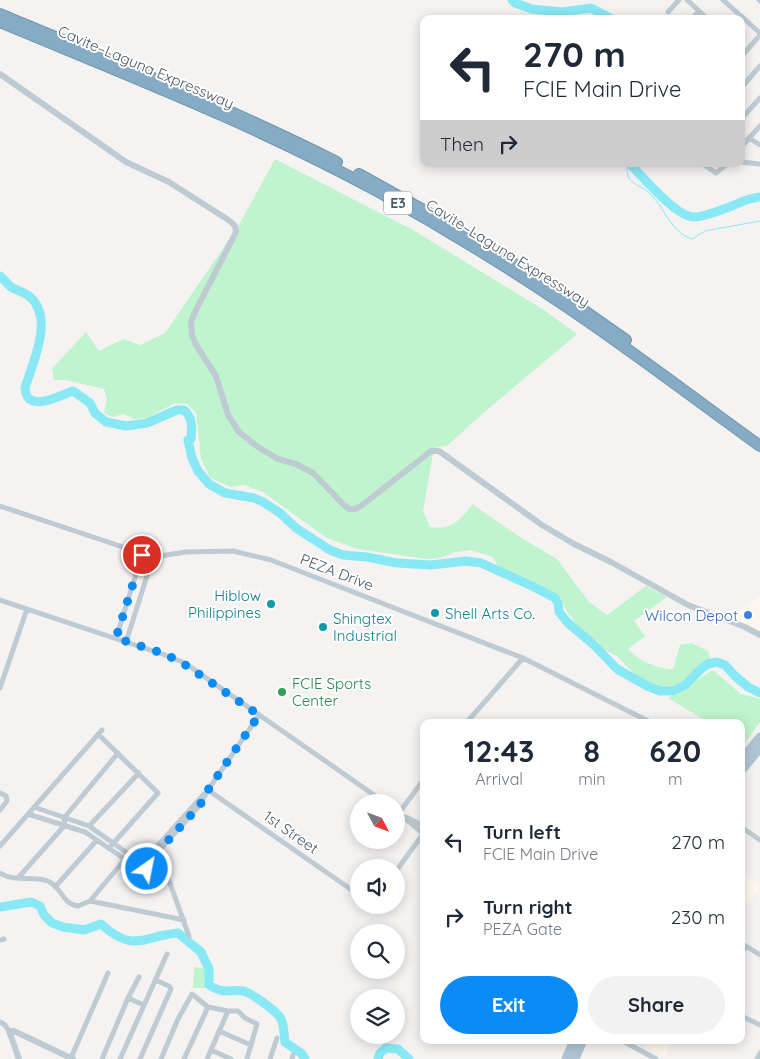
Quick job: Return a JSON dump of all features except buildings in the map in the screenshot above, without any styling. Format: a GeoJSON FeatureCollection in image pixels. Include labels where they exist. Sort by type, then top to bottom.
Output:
{"type":"FeatureCollection","features":[{"type":"Feature","properties":{"kind":"highway","name":"Cavite–Laguna Expressway"},"geometry":{"type":"LineString","coordinates":[[0,14],[249,120],[312,150],[413,203],[495,252],[569,300],[760,438]]}},
{"type":"Feature","properties":{"kind":"highway","name":"Cavite–Laguna Expressway"},"geometry":{"type":"LineString","coordinates":[[0,22],[230,119],[333,168],[401,204],[478,249],[565,305],[760,446]]}},
{"type":"Feature","properties":{"kind":"main road"},"geometry":{"type":"LineString","coordinates":[[745,755],[760,737]]}},
{"type":"Feature","properties":{"kind":"main road"},"geometry":{"type":"LineString","coordinates":[[745,766],[760,748]]}},
{"type":"Feature","properties":{"kind":"main road"},"geometry":{"type":"LineString","coordinates":[[566,1059],[572,1044]]}},
{"type":"Feature","properties":{"kind":"main road"},"geometry":{"type":"LineString","coordinates":[[575,1059],[581,1044]]}},
{"type":"Feature","properties":{"kind":"street"},"geometry":{"type":"LineString","coordinates":[[668,12],[679,0]]}},
{"type":"Feature","properties":{"kind":"street"},"geometry":{"type":"LineString","coordinates":[[687,0],[704,15]]}},
{"type":"Feature","properties":{"kind":"street"},"geometry":{"type":"LineString","coordinates":[[723,0],[739,15]]}},
{"type":"Feature","properties":{"kind":"street"},"geometry":{"type":"LineString","coordinates":[[696,15],[699,11]]}},
{"type":"Feature","properties":{"kind":"street"},"geometry":{"type":"LineString","coordinates":[[745,20],[760,34],[746,52]]}},
{"type":"Feature","properties":{"kind":"street"},"geometry":{"type":"LineString","coordinates":[[745,83],[760,66]]}},
{"type":"Feature","properties":{"kind":"street"},"geometry":{"type":"LineString","coordinates":[[0,74],[126,162],[169,182],[235,226],[236,232],[196,310],[190,328],[196,346],[216,376],[228,415],[239,432],[258,447],[278,459],[307,469],[343,504],[355,509],[431,451],[439,451],[535,520],[574,544],[611,562],[688,605],[745,627],[760,635]]}},
{"type":"Feature","properties":{"kind":"street"},"geometry":{"type":"LineString","coordinates":[[745,115],[760,98]]}},
{"type":"Feature","properties":{"kind":"street"},"geometry":{"type":"LineString","coordinates":[[745,142],[760,126]]}},
{"type":"Feature","properties":{"kind":"street"},"geometry":{"type":"LineString","coordinates":[[749,138],[760,145]]}},
{"type":"Feature","properties":{"kind":"street"},"geometry":{"type":"LineString","coordinates":[[745,162],[760,164]]}},
{"type":"Feature","properties":{"kind":"street"},"geometry":{"type":"LineString","coordinates":[[707,167],[716,174],[724,167]]}},
{"type":"Feature","properties":{"kind":"street","name":"PEZA Drive"},"geometry":{"type":"LineString","coordinates":[[0,506],[142,555],[153,557],[186,552],[232,551],[271,560],[523,658],[644,719]]}},
{"type":"Feature","properties":{"kind":"street"},"geometry":{"type":"LineString","coordinates":[[116,638],[142,555]]}},
{"type":"Feature","properties":{"kind":"street"},"geometry":{"type":"LineString","coordinates":[[126,642],[153,557]]}},
{"type":"Feature","properties":{"kind":"street"},"geometry":{"type":"LineString","coordinates":[[0,600],[165,654],[184,664],[373,794]]}},
{"type":"Feature","properties":{"kind":"street"},"geometry":{"type":"LineString","coordinates":[[0,688],[27,609]]}},
{"type":"Feature","properties":{"kind":"street"},"geometry":{"type":"LineString","coordinates":[[470,719],[523,658]]}},
{"type":"Feature","properties":{"kind":"street"},"geometry":{"type":"LineString","coordinates":[[135,866],[143,863],[157,849],[208,790],[259,715]]}},
{"type":"Feature","properties":{"kind":"street"},"geometry":{"type":"LineString","coordinates":[[0,846],[100,732],[158,794],[109,848]]}},
{"type":"Feature","properties":{"kind":"street"},"geometry":{"type":"LineString","coordinates":[[18,878],[65,825],[64,818],[118,753]]}},
{"type":"Feature","properties":{"kind":"street"},"geometry":{"type":"LineString","coordinates":[[89,826],[139,773]]}},
{"type":"Feature","properties":{"kind":"street"},"geometry":{"type":"LineString","coordinates":[[405,803],[420,784]]}},
{"type":"Feature","properties":{"kind":"street","name":"1st Street"},"geometry":{"type":"LineString","coordinates":[[208,790],[350,889]]}},
{"type":"Feature","properties":{"kind":"street"},"geometry":{"type":"LineString","coordinates":[[0,793],[7,799],[6,804],[0,810]]}},
{"type":"Feature","properties":{"kind":"street"},"geometry":{"type":"LineString","coordinates":[[28,814],[85,832],[126,858],[135,866],[136,872],[141,874],[146,872],[143,863],[89,826],[34,807]]}},
{"type":"Feature","properties":{"kind":"street"},"geometry":{"type":"LineString","coordinates":[[405,816],[420,824]]}},
{"type":"Feature","properties":{"kind":"street"},"geometry":{"type":"LineString","coordinates":[[405,818],[420,831]]}},
{"type":"Feature","properties":{"kind":"street"},"geometry":{"type":"LineString","coordinates":[[745,830],[760,840]]}},
{"type":"Feature","properties":{"kind":"street"},"geometry":{"type":"LineString","coordinates":[[405,859],[420,838]]}},
{"type":"Feature","properties":{"kind":"street"},"geometry":{"type":"LineString","coordinates":[[55,887],[97,840]]}},
{"type":"Feature","properties":{"kind":"street"},"geometry":{"type":"LineString","coordinates":[[157,849],[184,920],[188,936]]}},
{"type":"Feature","properties":{"kind":"street"},"geometry":{"type":"LineString","coordinates":[[90,901],[126,858]]}},
{"type":"Feature","properties":{"kind":"street"},"geometry":{"type":"LineString","coordinates":[[0,873],[18,878],[46,880],[55,887],[66,902],[75,906],[90,901],[184,920]]}},
{"type":"Feature","properties":{"kind":"street"},"geometry":{"type":"LineString","coordinates":[[745,948],[746,946],[760,955]]}},
{"type":"Feature","properties":{"kind":"street"},"geometry":{"type":"LineString","coordinates":[[120,1059],[167,954]]}},
{"type":"Feature","properties":{"kind":"street"},"geometry":{"type":"LineString","coordinates":[[9,1031],[14,1031],[72,1059],[108,973]]}},
{"type":"Feature","properties":{"kind":"street"},"geometry":{"type":"LineString","coordinates":[[102,1059],[139,977]]}},
{"type":"Feature","properties":{"kind":"street"},"geometry":{"type":"LineString","coordinates":[[140,1059],[171,989],[155,980]]}},
{"type":"Feature","properties":{"kind":"street"},"geometry":{"type":"LineString","coordinates":[[162,1059],[190,994],[193,994],[208,1007],[238,1011],[245,1018],[257,1024],[247,1059]]}},
{"type":"Feature","properties":{"kind":"street"},"geometry":{"type":"LineString","coordinates":[[128,998],[144,1005]]}},
{"type":"Feature","properties":{"kind":"street"},"geometry":{"type":"LineString","coordinates":[[184,1059],[208,1007]]}},
{"type":"Feature","properties":{"kind":"street"},"geometry":{"type":"LineString","coordinates":[[207,1059],[228,1011]]}},
{"type":"Feature","properties":{"kind":"street"},"geometry":{"type":"LineString","coordinates":[[745,1018],[760,1026]]}},
{"type":"Feature","properties":{"kind":"street"},"geometry":{"type":"LineString","coordinates":[[0,1022],[9,1031],[18,1059]]}},
{"type":"Feature","properties":{"kind":"street"},"geometry":{"type":"LineString","coordinates":[[219,1032],[251,1045]]}},
{"type":"Feature","properties":{"kind":"street"},"geometry":{"type":"LineString","coordinates":[[270,1059],[277,1038]]}},
{"type":"Feature","properties":{"kind":"street"},"geometry":{"type":"LineString","coordinates":[[628,1044],[656,1059]]}},
{"type":"Feature","properties":{"kind":"street"},"geometry":{"type":"LineString","coordinates":[[211,1050],[231,1059]]}},
{"type":"Feature","properties":{"kind":"street"},"geometry":{"type":"LineString","coordinates":[[757,1059],[760,1053]]}},
{"type":"Feature","properties":{"kind":"shaded area","name":"Wilcon Depot"},"geometry":{"type":"Polygon","coordinates":[[[760,595],[760,632],[731,619],[760,595]]]}},
{"type":"Feature","properties":{"kind":"shaded area"},"geometry":{"type":"Polygon","coordinates":[[[745,876],[760,886],[749,903],[745,900],[745,876]]]}},
{"type":"Feature","properties":{"kind":"shaded area"},"geometry":{"type":"Polygon","coordinates":[[[648,1044],[671,1044],[664,1057],[646,1047],[648,1044]]]}},
{"type":"Feature","properties":{"kind":"green space"},"geometry":{"type":"Polygon","coordinates":[[[275,159],[413,230],[544,310],[577,334],[447,446],[437,447],[433,454],[423,511],[430,527],[450,526],[464,515],[472,504],[520,537],[557,559],[589,602],[607,615],[646,586],[667,597],[634,621],[645,636],[628,649],[643,661],[667,669],[673,669],[680,645],[691,643],[708,651],[711,660],[699,666],[677,685],[665,688],[647,685],[618,657],[600,647],[599,642],[583,634],[566,610],[560,597],[504,570],[497,565],[493,557],[471,550],[456,552],[440,558],[426,559],[358,549],[327,538],[263,492],[244,485],[231,487],[210,478],[201,459],[196,413],[187,404],[175,403],[147,418],[134,419],[124,414],[112,417],[104,413],[107,399],[104,389],[66,380],[54,380],[52,369],[86,332],[99,351],[123,339],[140,345],[165,333],[239,225],[275,159]]]}},
{"type":"Feature","properties":{"kind":"green space"},"geometry":{"type":"Polygon","coordinates":[[[713,670],[741,694],[760,699],[760,722],[745,743],[745,719],[703,719],[668,698],[713,670]]]}},
{"type":"Feature","properties":{"kind":"green space"},"geometry":{"type":"Polygon","coordinates":[[[194,967],[206,968],[205,988],[193,988],[194,967]]]}},
{"type":"Feature","properties":{"kind":"waterway"},"geometry":{"type":"LineString","coordinates":[[512,0],[515,3],[532,9],[562,12],[591,8],[604,15]]}},
{"type":"Feature","properties":{"kind":"waterway"},"geometry":{"type":"LineString","coordinates":[[627,167],[630,179],[655,199],[673,225],[684,236],[692,239],[705,231],[760,221]]}},
{"type":"Feature","properties":{"kind":"waterway"},"geometry":{"type":"LineString","coordinates":[[633,167],[669,204],[678,211],[694,217],[760,197]]}},
{"type":"Feature","properties":{"kind":"waterway"},"geometry":{"type":"LineString","coordinates":[[0,276],[11,287],[29,296],[37,305],[40,316],[40,340],[25,388],[27,396],[31,400],[37,402],[44,401],[73,391],[90,403],[95,413],[106,422],[126,426],[147,423],[177,410],[184,410],[189,416],[191,423],[191,439],[188,440],[192,458],[198,471],[209,484],[225,493],[254,498],[263,502],[280,513],[296,528],[330,550],[343,555],[367,557],[397,563],[431,565],[466,561],[481,563],[555,598],[558,603],[559,612],[568,623],[593,644],[617,669],[647,686],[660,691],[673,691],[685,685],[708,664],[717,662],[725,665],[748,687],[760,693]]}},
{"type":"Feature","properties":{"kind":"waterway"},"geometry":{"type":"LineString","coordinates":[[0,907],[31,902],[40,906],[44,915],[52,923],[63,927],[84,930],[101,924],[112,933],[131,941],[178,933],[201,952],[209,969],[209,985],[223,991],[247,992],[270,1007],[281,1019],[285,1042],[302,1054],[305,1059]]}},
{"type":"Feature","properties":{"kind":"waterway"},"geometry":{"type":"LineString","coordinates":[[378,1059],[380,1053],[386,1048],[398,1049],[409,1059]]}},
{"type":"Feature","properties":{"kind":"place","name":"Hiblow Philippines"},"geometry":{"type":"Point","coordinates":[271,604]}},
{"type":"Feature","properties":{"kind":"place","name":"Shell Arts Co."},"geometry":{"type":"Point","coordinates":[435,613]}},
{"type":"Feature","properties":{"kind":"place","name":"Wilcon Depot"},"geometry":{"type":"Point","coordinates":[748,615]}},
{"type":"Feature","properties":{"kind":"place","name":"Shingtex Industrial"},"geometry":{"type":"Point","coordinates":[323,627]}},
{"type":"Feature","properties":{"kind":"place","name":"FCIE Sports Center"},"geometry":{"type":"Point","coordinates":[282,692]}},
{"type":"Feature","properties":{"kind":"route"},"geometry":{"type":"LineString","coordinates":[[142,555],[116,638],[165,654],[190,667],[259,715],[208,790],[200,805],[146,865],[147,869]]}}]}
